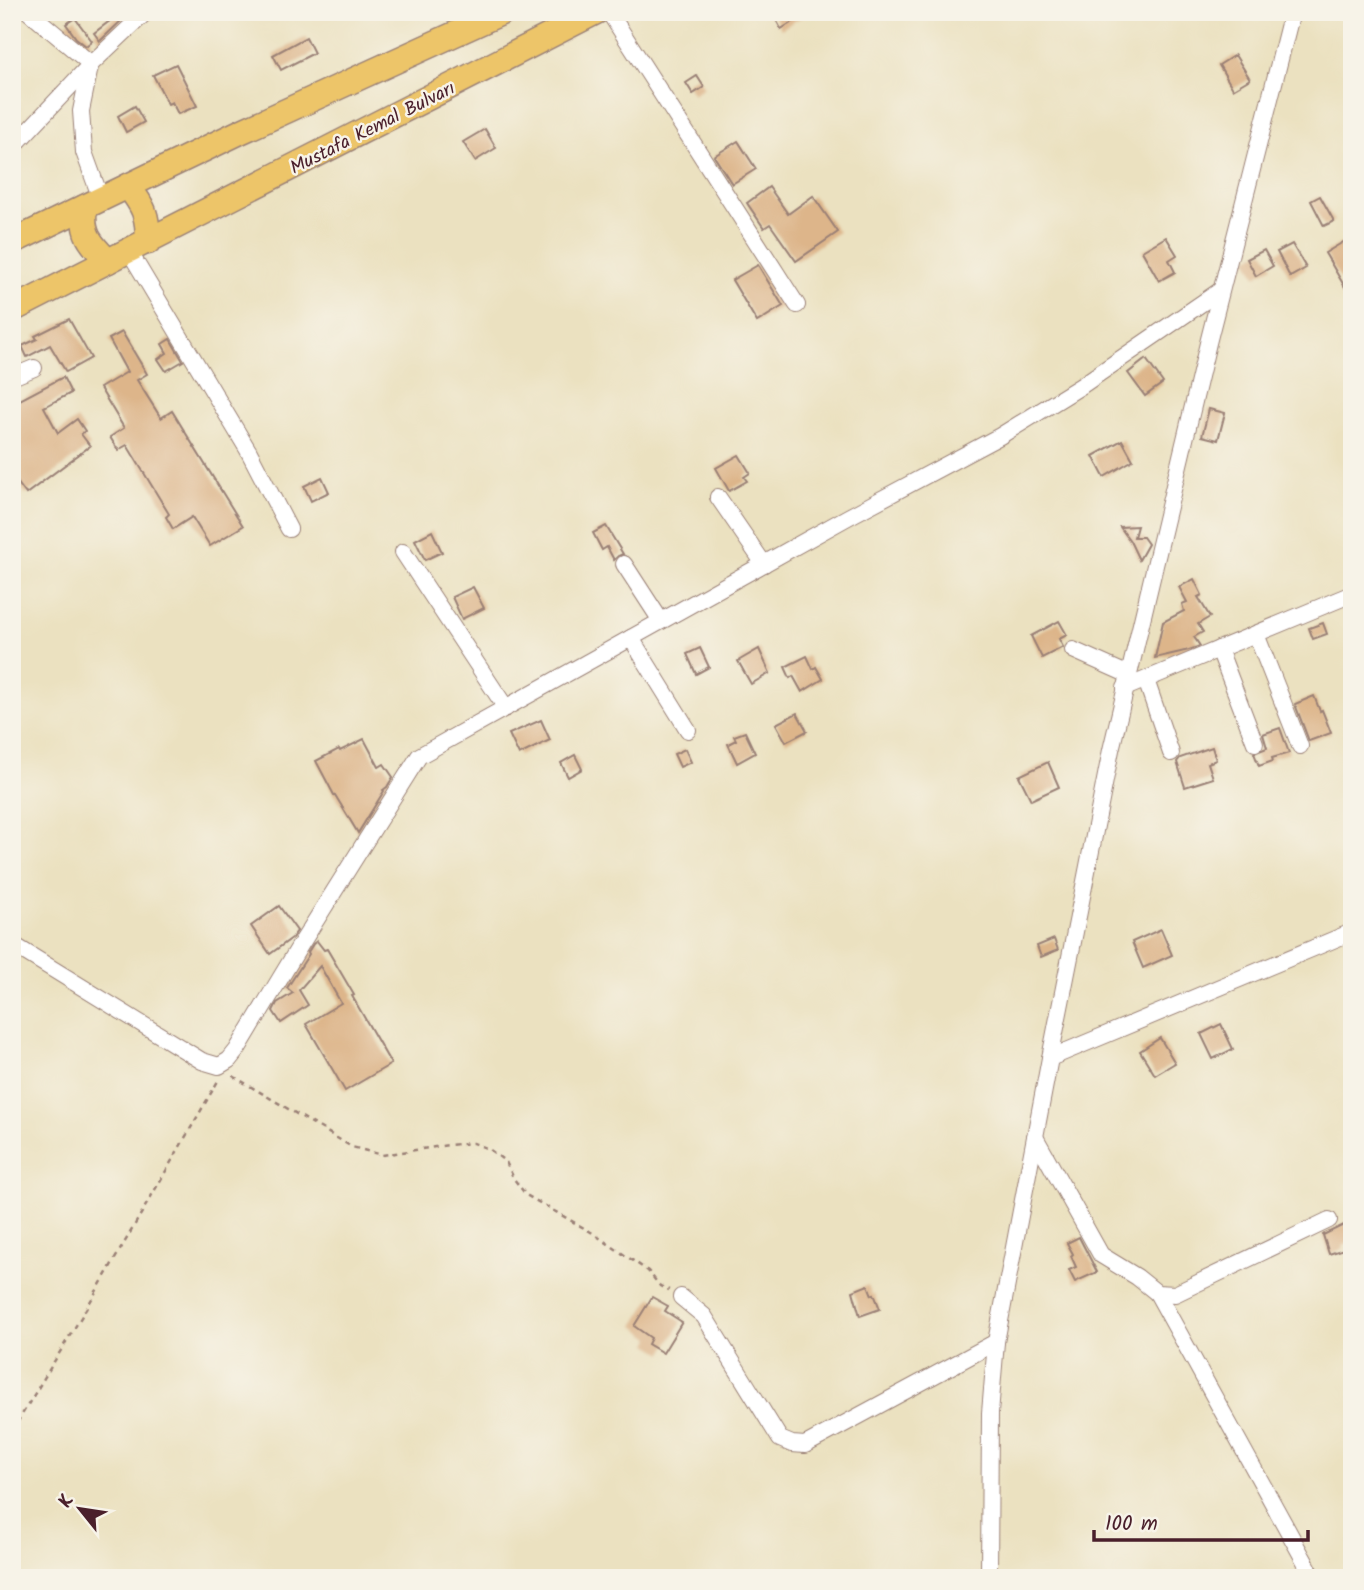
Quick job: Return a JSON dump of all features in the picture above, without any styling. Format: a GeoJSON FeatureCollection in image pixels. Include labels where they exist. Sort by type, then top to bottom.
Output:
{"type":"FeatureCollection","features":[{"type":"Feature","properties":{"kind":"highway"},"geometry":{"type":"LineString","coordinates":[[12,242],[314,97],[503,12]]}},
{"type":"Feature","properties":{"kind":"highway","name":"Mustafa Kemal Bulvarı"},"geometry":{"type":"LineString","coordinates":[[12,310],[596,12]]}},
{"type":"Feature","properties":{"kind":"highway"},"geometry":{"type":"LineString","coordinates":[[93,203],[83,220],[87,236],[94,247],[128,251],[148,222],[142,205],[128,186]]}},
{"type":"Feature","properties":{"kind":"street"},"geometry":{"type":"LineString","coordinates":[[29,12],[91,64]]}},
{"type":"Feature","properties":{"kind":"street"},"geometry":{"type":"LineString","coordinates":[[12,148],[91,64],[146,12]]}},
{"type":"Feature","properties":{"kind":"street"},"geometry":{"type":"LineString","coordinates":[[609,12],[797,305]]}},
{"type":"Feature","properties":{"kind":"street"},"geometry":{"type":"LineString","coordinates":[[989,1578],[990,1413],[996,1342],[1050,1058],[1111,750],[1221,290],[1292,12]]}},
{"type":"Feature","properties":{"kind":"street"},"geometry":{"type":"LineString","coordinates":[[91,64],[81,111],[84,152],[93,203]]}},
{"type":"Feature","properties":{"kind":"street"},"geometry":{"type":"LineString","coordinates":[[128,251],[248,450],[289,529]]}},
{"type":"Feature","properties":{"kind":"street"},"geometry":{"type":"LineString","coordinates":[[12,944],[202,1060],[219,1066],[229,1060],[237,1050],[419,757],[1000,436],[1081,386],[1221,290]]}},
{"type":"Feature","properties":{"kind":"street"},"geometry":{"type":"LineString","coordinates":[[12,377],[34,368]]}},
{"type":"Feature","properties":{"kind":"street"},"geometry":{"type":"LineString","coordinates":[[718,497],[764,564]]}},
{"type":"Feature","properties":{"kind":"street"},"geometry":{"type":"LineString","coordinates":[[403,552],[506,708]]}},
{"type":"Feature","properties":{"kind":"street"},"geometry":{"type":"LineString","coordinates":[[624,564],[661,621]]}},
{"type":"Feature","properties":{"kind":"street"},"geometry":{"type":"LineString","coordinates":[[1073,650],[1127,682],[1146,680],[1352,594]]}},
{"type":"Feature","properties":{"kind":"street"},"geometry":{"type":"LineString","coordinates":[[1256,634],[1300,747]]}},
{"type":"Feature","properties":{"kind":"street"},"geometry":{"type":"LineString","coordinates":[[631,638],[688,730]]}},
{"type":"Feature","properties":{"kind":"street"},"geometry":{"type":"LineString","coordinates":[[1219,649],[1255,743]]}},
{"type":"Feature","properties":{"kind":"street"},"geometry":{"type":"LineString","coordinates":[[1146,680],[1171,753]]}},
{"type":"Feature","properties":{"kind":"street"},"geometry":{"type":"LineString","coordinates":[[1050,1058],[1352,932]]}},
{"type":"Feature","properties":{"kind":"street"},"geometry":{"type":"LineString","coordinates":[[1035,1137],[1101,1255],[1157,1293],[1314,1578]]}},
{"type":"Feature","properties":{"kind":"street"},"geometry":{"type":"LineString","coordinates":[[1157,1293],[1175,1294],[1329,1220]]}},
{"type":"Feature","properties":{"kind":"street"},"geometry":{"type":"LineString","coordinates":[[681,1297],[704,1316],[780,1439],[792,1444],[805,1444],[996,1342]]}},
{"type":"Feature","properties":{"kind":"path"},"geometry":{"type":"LineString","coordinates":[[229,1060],[232,1076],[352,1147],[382,1155],[473,1143],[489,1149],[506,1162],[526,1195],[591,1232],[649,1271],[660,1286],[681,1297]]}},
{"type":"Feature","properties":{"kind":"path"},"geometry":{"type":"LineString","coordinates":[[12,1431],[229,1060]]}},
{"type":"Feature","properties":{"kind":"building"},"geometry":{"type":"Polygon","coordinates":[[[772,12],[809,12],[781,29],[772,12]]]}},
{"type":"Feature","properties":{"kind":"building"},"geometry":{"type":"Polygon","coordinates":[[[119,14],[123,19],[100,41],[94,33],[119,14]]]}},
{"type":"Feature","properties":{"kind":"building"},"geometry":{"type":"Polygon","coordinates":[[[75,18],[92,41],[86,46],[66,24],[75,18]]]}},
{"type":"Feature","properties":{"kind":"building"},"geometry":{"type":"Polygon","coordinates":[[[306,37],[314,53],[281,70],[273,55],[306,37]]]}},
{"type":"Feature","properties":{"kind":"building"},"geometry":{"type":"Polygon","coordinates":[[[1235,55],[1250,79],[1233,89],[1219,65],[1235,55]]]}},
{"type":"Feature","properties":{"kind":"building"},"geometry":{"type":"Polygon","coordinates":[[[176,64],[197,106],[178,114],[172,102],[168,104],[153,75],[176,64]]]}},
{"type":"Feature","properties":{"kind":"building"},"geometry":{"type":"Polygon","coordinates":[[[697,76],[704,87],[693,94],[686,83],[697,76]]]}},
{"type":"Feature","properties":{"kind":"building"},"geometry":{"type":"Polygon","coordinates":[[[135,106],[144,122],[126,132],[118,116],[135,106]]]}},
{"type":"Feature","properties":{"kind":"building"},"geometry":{"type":"Polygon","coordinates":[[[485,129],[496,148],[475,161],[463,142],[485,129]]]}},
{"type":"Feature","properties":{"kind":"building"},"geometry":{"type":"Polygon","coordinates":[[[738,141],[756,169],[732,184],[714,156],[738,141]]]}},
{"type":"Feature","properties":{"kind":"building"},"geometry":{"type":"Polygon","coordinates":[[[769,187],[788,214],[813,196],[838,232],[796,261],[770,224],[764,228],[747,203],[769,187]]]}},
{"type":"Feature","properties":{"kind":"building"},"geometry":{"type":"Polygon","coordinates":[[[1320,196],[1334,221],[1324,226],[1311,201],[1320,196]]]}},
{"type":"Feature","properties":{"kind":"building"},"geometry":{"type":"Polygon","coordinates":[[[1166,237],[1177,255],[1169,260],[1175,272],[1159,281],[1142,251],[1166,237]]]}},
{"type":"Feature","properties":{"kind":"building"},"geometry":{"type":"Polygon","coordinates":[[[1345,241],[1352,252],[1352,299],[1325,253],[1345,241]]]}},
{"type":"Feature","properties":{"kind":"building"},"geometry":{"type":"Polygon","coordinates":[[[1292,244],[1306,268],[1290,277],[1277,252],[1292,244]]]}},
{"type":"Feature","properties":{"kind":"building"},"geometry":{"type":"Polygon","coordinates":[[[1264,250],[1273,266],[1256,276],[1247,259],[1264,250]]]}},
{"type":"Feature","properties":{"kind":"building"},"geometry":{"type":"Polygon","coordinates":[[[758,265],[783,306],[757,322],[732,280],[758,265]]]}},
{"type":"Feature","properties":{"kind":"building"},"geometry":{"type":"Polygon","coordinates":[[[69,319],[91,358],[66,372],[50,345],[27,357],[22,346],[37,339],[35,336],[69,319]]]}},
{"type":"Feature","properties":{"kind":"building"},"geometry":{"type":"Polygon","coordinates":[[[122,332],[147,374],[137,380],[161,418],[172,411],[243,526],[210,546],[192,517],[173,529],[166,517],[169,514],[127,445],[118,450],[110,437],[124,428],[100,388],[127,372],[109,339],[122,332]]]}},
{"type":"Feature","properties":{"kind":"building"},"geometry":{"type":"Polygon","coordinates":[[[170,339],[183,361],[166,371],[158,359],[167,353],[162,344],[170,339]]]}},
{"type":"Feature","properties":{"kind":"building"},"geometry":{"type":"Polygon","coordinates":[[[1146,359],[1163,383],[1145,396],[1128,373],[1146,359]]]}},
{"type":"Feature","properties":{"kind":"building"},"geometry":{"type":"Polygon","coordinates":[[[63,377],[71,393],[44,407],[58,433],[77,419],[85,431],[81,434],[90,446],[26,494],[12,475],[12,439],[18,435],[12,424],[12,404],[63,377]]]}},
{"type":"Feature","properties":{"kind":"building"},"geometry":{"type":"Polygon","coordinates":[[[1209,409],[1225,413],[1218,440],[1202,436],[1209,409]]]}},
{"type":"Feature","properties":{"kind":"building"},"geometry":{"type":"Polygon","coordinates":[[[1122,440],[1133,460],[1104,477],[1093,456],[1122,440]]]}},
{"type":"Feature","properties":{"kind":"building"},"geometry":{"type":"Polygon","coordinates":[[[739,455],[750,473],[744,477],[747,481],[729,491],[716,468],[739,455]]]}},
{"type":"Feature","properties":{"kind":"building"},"geometry":{"type":"Polygon","coordinates":[[[322,477],[329,492],[311,501],[304,486],[322,477]]]}},
{"type":"Feature","properties":{"kind":"building"},"geometry":{"type":"Polygon","coordinates":[[[606,526],[623,554],[614,560],[607,547],[602,550],[593,533],[606,526]]]}},
{"type":"Feature","properties":{"kind":"building"},"geometry":{"type":"Polygon","coordinates":[[[1137,526],[1134,537],[1143,537],[1148,544],[1139,560],[1120,527],[1137,526]]]}},
{"type":"Feature","properties":{"kind":"building"},"geometry":{"type":"Polygon","coordinates":[[[432,531],[442,552],[425,560],[415,540],[432,531]]]}},
{"type":"Feature","properties":{"kind":"building"},"geometry":{"type":"Polygon","coordinates":[[[1194,579],[1202,595],[1198,597],[1210,617],[1198,624],[1203,632],[1194,637],[1200,646],[1155,658],[1163,622],[1184,611],[1182,604],[1187,602],[1179,587],[1194,579]]]}},
{"type":"Feature","properties":{"kind":"building"},"geometry":{"type":"Polygon","coordinates":[[[473,587],[484,608],[462,619],[452,597],[473,587]]]}},
{"type":"Feature","properties":{"kind":"building"},"geometry":{"type":"Polygon","coordinates":[[[1059,621],[1067,635],[1059,639],[1063,647],[1042,658],[1031,636],[1059,621]]]}},
{"type":"Feature","properties":{"kind":"building"},"geometry":{"type":"Polygon","coordinates":[[[1323,623],[1327,634],[1313,639],[1309,628],[1323,623]]]}},
{"type":"Feature","properties":{"kind":"building"},"geometry":{"type":"Polygon","coordinates":[[[700,648],[709,667],[696,674],[687,654],[700,648]]]}},
{"type":"Feature","properties":{"kind":"building"},"geometry":{"type":"Polygon","coordinates":[[[759,649],[770,673],[751,684],[738,661],[759,649]]]}},
{"type":"Feature","properties":{"kind":"building"},"geometry":{"type":"Polygon","coordinates":[[[807,656],[813,669],[816,667],[823,679],[802,692],[785,667],[807,656]]]}},
{"type":"Feature","properties":{"kind":"building"},"geometry":{"type":"Polygon","coordinates":[[[1314,696],[1331,733],[1309,741],[1295,704],[1314,696]]]}},
{"type":"Feature","properties":{"kind":"building"},"geometry":{"type":"Polygon","coordinates":[[[797,713],[807,731],[786,742],[776,724],[797,713]]]}},
{"type":"Feature","properties":{"kind":"building"},"geometry":{"type":"Polygon","coordinates":[[[541,720],[550,740],[519,755],[509,734],[541,720]]]}},
{"type":"Feature","properties":{"kind":"building"},"geometry":{"type":"Polygon","coordinates":[[[1280,728],[1289,753],[1272,758],[1273,761],[1259,766],[1254,753],[1267,748],[1263,734],[1280,728]]]}},
{"type":"Feature","properties":{"kind":"building"},"geometry":{"type":"Polygon","coordinates":[[[745,732],[755,753],[737,763],[728,744],[736,740],[734,736],[745,732]]]}},
{"type":"Feature","properties":{"kind":"building"},"geometry":{"type":"Polygon","coordinates":[[[364,739],[379,767],[384,764],[393,777],[358,833],[316,761],[364,739]]]}},
{"type":"Feature","properties":{"kind":"building"},"geometry":{"type":"Polygon","coordinates":[[[1212,747],[1216,760],[1208,763],[1213,778],[1185,787],[1177,762],[1180,758],[1212,747]]]}},
{"type":"Feature","properties":{"kind":"building"},"geometry":{"type":"Polygon","coordinates":[[[685,749],[691,762],[680,767],[674,754],[685,749]]]}},
{"type":"Feature","properties":{"kind":"building"},"geometry":{"type":"Polygon","coordinates":[[[575,755],[582,769],[568,777],[561,763],[575,755]]]}},
{"type":"Feature","properties":{"kind":"building"},"geometry":{"type":"Polygon","coordinates":[[[1048,762],[1059,787],[1031,800],[1019,776],[1048,762]]]}},
{"type":"Feature","properties":{"kind":"building"},"geometry":{"type":"Polygon","coordinates":[[[279,906],[297,931],[270,954],[251,926],[279,906]]]}},
{"type":"Feature","properties":{"kind":"building"},"geometry":{"type":"Polygon","coordinates":[[[1161,929],[1172,955],[1143,968],[1132,942],[1161,929]]]}},
{"type":"Feature","properties":{"kind":"building"},"geometry":{"type":"Polygon","coordinates":[[[1054,939],[1058,950],[1041,957],[1037,946],[1054,939]]]}},
{"type":"Feature","properties":{"kind":"building"},"geometry":{"type":"Polygon","coordinates":[[[317,941],[324,950],[327,949],[391,1064],[345,1091],[306,1024],[341,1003],[320,966],[299,990],[308,1005],[281,1023],[273,1011],[277,1003],[293,993],[287,988],[317,941]]]}},
{"type":"Feature","properties":{"kind":"building"},"geometry":{"type":"Polygon","coordinates":[[[1221,1024],[1233,1049],[1213,1059],[1201,1034],[1221,1024]]]}},
{"type":"Feature","properties":{"kind":"building"},"geometry":{"type":"Polygon","coordinates":[[[1160,1038],[1175,1063],[1155,1075],[1140,1051],[1160,1038]]]}},
{"type":"Feature","properties":{"kind":"building"},"geometry":{"type":"Polygon","coordinates":[[[1352,1221],[1352,1242],[1343,1246],[1344,1249],[1329,1254],[1323,1235],[1352,1221]]]}},
{"type":"Feature","properties":{"kind":"building"},"geometry":{"type":"Polygon","coordinates":[[[1079,1237],[1097,1272],[1075,1282],[1069,1270],[1076,1267],[1067,1243],[1079,1237]]]}},
{"type":"Feature","properties":{"kind":"building"},"geometry":{"type":"Polygon","coordinates":[[[868,1285],[880,1309],[860,1316],[853,1291],[868,1285]]]}},
{"type":"Feature","properties":{"kind":"building"},"geometry":{"type":"Polygon","coordinates":[[[652,1297],[668,1306],[665,1311],[682,1322],[663,1353],[648,1344],[651,1338],[634,1326],[652,1297]]]}}]}
